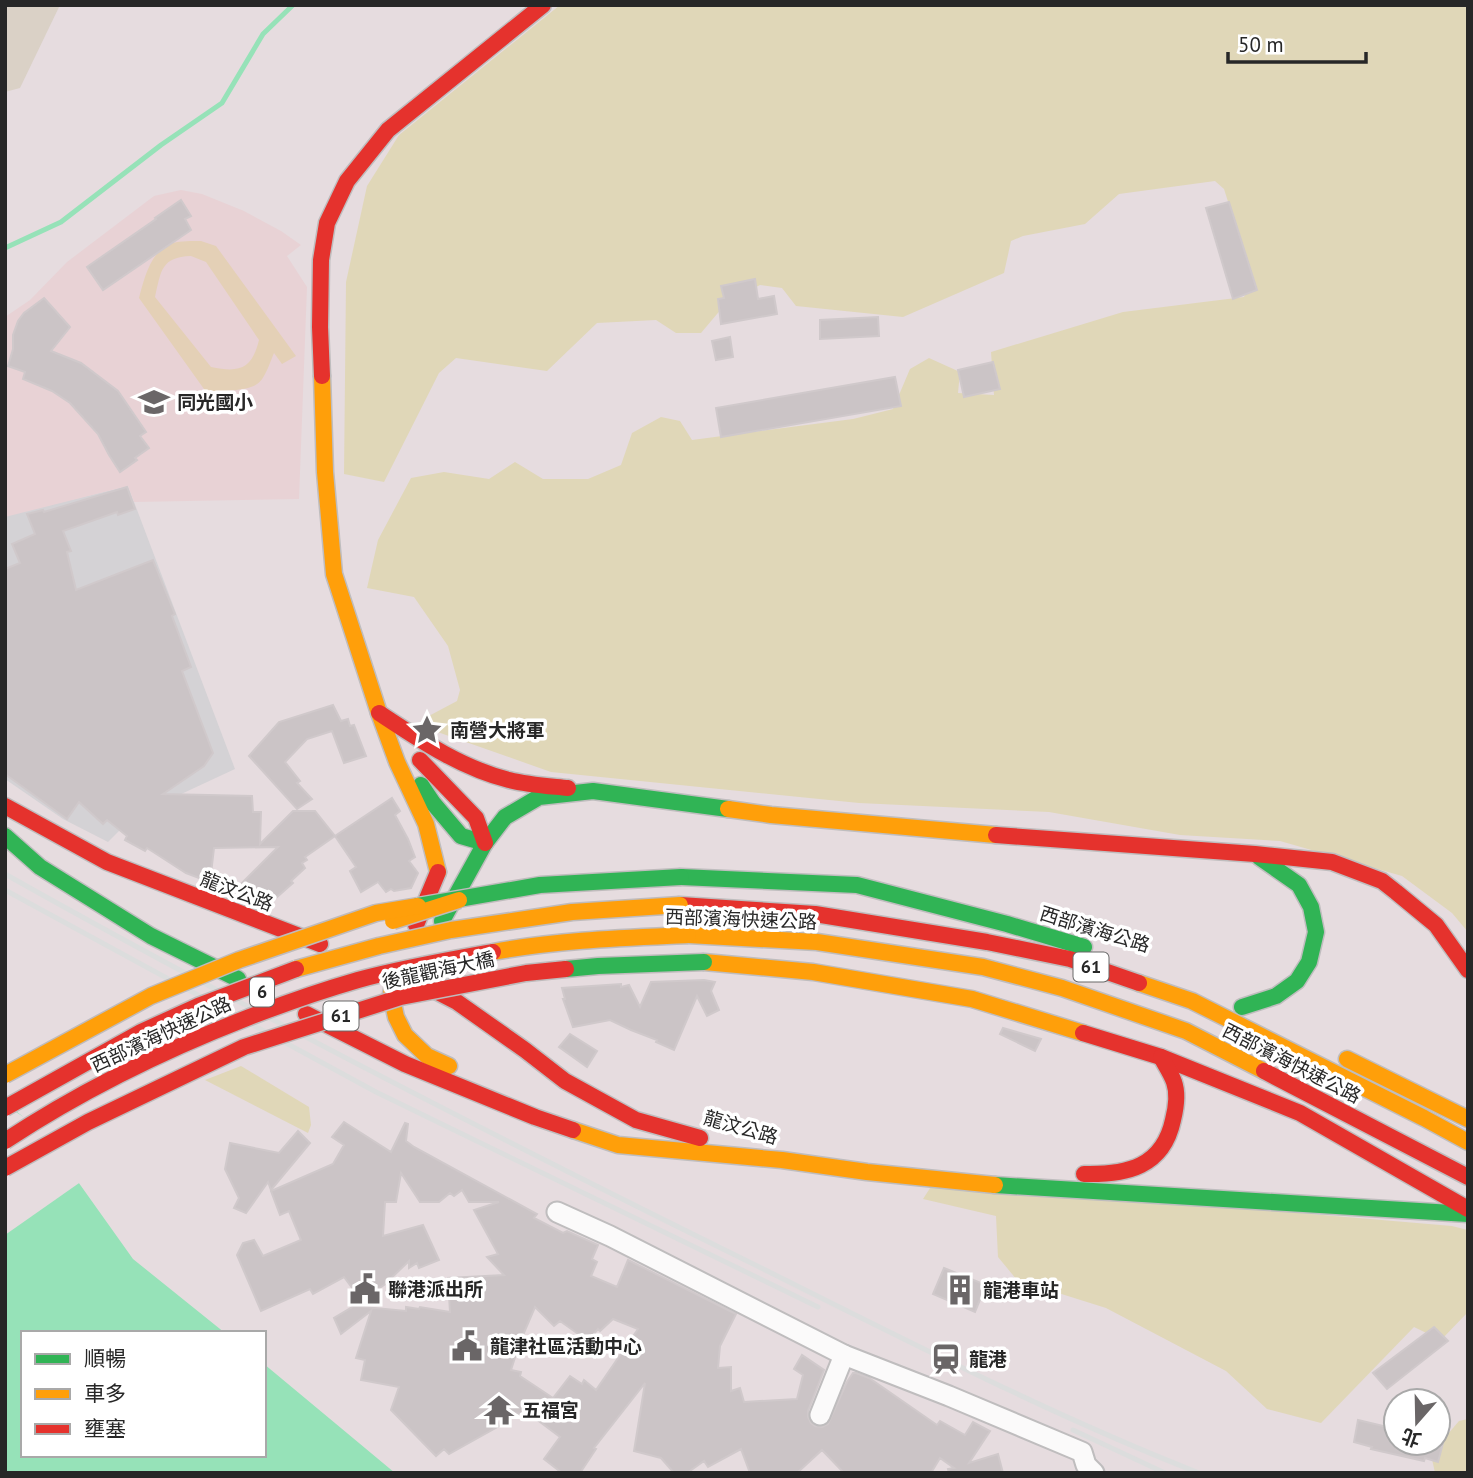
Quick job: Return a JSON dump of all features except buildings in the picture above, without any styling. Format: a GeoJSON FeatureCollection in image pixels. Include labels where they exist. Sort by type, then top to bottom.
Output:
{"type":"FeatureCollection","features":[{"type":"Feature","properties":{"kind":"main road"},"geometry":{"type":"LineString","coordinates":[[450,865],[426,824],[397,762],[334,574],[325,472],[320,327],[321,260],[327,223],[348,181],[388,130],[543,5]]}},
{"type":"Feature","properties":{"kind":"main road"},"geometry":{"type":"LineString","coordinates":[[379,713],[436,750],[473,769],[506,780],[771,815],[1332,862],[1381,881],[1436,925],[1468,970]]}},
{"type":"Feature","properties":{"kind":"main road"},"geometry":{"type":"LineString","coordinates":[[379,713],[420,761],[476,818],[485,844]]}},
{"type":"Feature","properties":{"kind":"main road"},"geometry":{"type":"LineString","coordinates":[[379,713],[433,803],[461,836],[485,844]]}},
{"type":"Feature","properties":{"kind":"main road"},"geometry":{"type":"LineString","coordinates":[[96,873],[346,963],[396,971],[438,927],[485,844],[505,817],[538,797],[593,791]]}},
{"type":"Feature","properties":{"kind":"main road","name":"龍汶公路"},"geometry":{"type":"LineString","coordinates":[[5,806],[107,862],[268,925],[396,971],[457,1002],[565,1081],[636,1120],[782,1160]]}},
{"type":"Feature","properties":{"kind":"main road"},"geometry":{"type":"LineString","coordinates":[[5,830],[39,846]]}},
{"type":"Feature","properties":{"kind":"main road","name":"龍汶公路"},"geometry":{"type":"LineString","coordinates":[[5,836],[40,867],[151,936],[405,1064],[535,1117],[618,1145],[782,1160]]}},
{"type":"Feature","properties":{"kind":"main road"},"geometry":{"type":"LineString","coordinates":[[268,925],[359,948],[387,947],[405,933],[450,865],[485,844]]}},
{"type":"Feature","properties":{"kind":"main road"},"geometry":{"type":"LineString","coordinates":[[1242,1007],[1276,996],[1297,981],[1309,962],[1316,932],[1311,907],[1299,885],[1255,854]]}},
{"type":"Feature","properties":{"kind":"main road"},"geometry":{"type":"LineString","coordinates":[[450,865],[396,971],[391,994],[396,1017],[404,1035],[427,1056],[480,1080],[535,1117]]}},
{"type":"Feature","properties":{"kind":"main road","name":"西部濱海公路"},"geometry":{"type":"LineString","coordinates":[[458,900],[540,885],[681,877],[857,885],[1104,952]]}},
{"type":"Feature","properties":{"kind":"main road"},"geometry":{"type":"LineString","coordinates":[[198,1006],[269,970],[367,929],[458,900]]}},
{"type":"Feature","properties":{"kind":"main road","name":"61"},"geometry":{"type":"LineString","coordinates":[[5,1075],[151,996],[239,960],[376,913],[458,900]]}},
{"type":"Feature","properties":{"kind":"main road","name":"西部濱海快速公路"},"geometry":{"type":"LineString","coordinates":[[5,1108],[141,1032],[198,1006],[289,971],[379,946],[451,930],[572,912],[680,905],[816,914],[1070,959],[1192,1001],[1468,1142]]}},
{"type":"Feature","properties":{"kind":"main road"},"geometry":{"type":"LineString","coordinates":[[438,927],[454,978],[525,1050]]}},
{"type":"Feature","properties":{"kind":"main road","name":"西部濱海快速公路"},"geometry":{"type":"LineString","coordinates":[[5,1141],[39,1118],[132,1067],[272,1008],[331,988],[438,961],[554,942],[688,935],[831,944],[983,967],[1062,988],[1186,1031],[1468,1177]]}},
{"type":"Feature","properties":{"kind":"main road","name":"後龍觀海大橋"},"geometry":{"type":"LineString","coordinates":[[5,1168],[88,1122],[244,1048],[401,997],[526,973],[598,966],[704,962],[813,972],[972,999],[1161,1057]]}},
{"type":"Feature","properties":{"kind":"main road","name":"西部濱海公路"},"geometry":{"type":"LineString","coordinates":[[1166,975],[1266,1019]]}},
{"type":"Feature","properties":{"kind":"main road"},"geometry":{"type":"LineString","coordinates":[[5,1147],[79,1107],[188,1065],[244,1048]]}},
{"type":"Feature","properties":{"kind":"main road"},"geometry":{"type":"LineString","coordinates":[[1338,1054],[1468,1119]]}},
{"type":"Feature","properties":{"kind":"main road"},"geometry":{"type":"LineString","coordinates":[[1064,1172],[1105,1175],[1125,1171],[1149,1162],[1164,1147],[1173,1127],[1176,1105],[1175,1084],[1161,1057]]}},
{"type":"Feature","properties":{"kind":"main road","name":"61"},"geometry":{"type":"LineString","coordinates":[[1161,1057],[1300,1113],[1468,1211]]}},
{"type":"Feature","properties":{"kind":"main road"},"geometry":{"type":"LineString","coordinates":[[782,1160],[947,1165]]}},
{"type":"Feature","properties":{"kind":"main road"},"geometry":{"type":"LineString","coordinates":[[782,1160],[867,1172],[999,1185],[1468,1211]]}},
{"type":"Feature","properties":{"kind":"street"},"geometry":{"type":"LineString","coordinates":[[558,1212],[845,1355],[1082,1452],[1086,1465],[1094,1473]]}},
{"type":"Feature","properties":{"kind":"street"},"geometry":{"type":"LineString","coordinates":[[820,1415],[845,1355]]}},
{"type":"Feature","properties":{"kind":"shaded area"},"geometry":{"type":"Polygon","coordinates":[[[5,5],[60,5],[20,88],[5,92],[5,5]]]}},
{"type":"Feature","properties":{"kind":"shaded area"},"geometry":{"type":"Polygon","coordinates":[[[560,5],[1468,5],[1468,932],[1452,913],[1402,876],[1280,841],[1180,835],[1049,812],[859,803],[551,772],[429,729],[425,718],[457,701],[460,690],[448,646],[414,597],[367,588],[378,540],[411,478],[444,472],[489,479],[515,462],[543,479],[588,479],[621,465],[632,433],[661,417],[680,421],[692,440],[853,419],[893,409],[910,369],[929,358],[960,372],[958,393],[994,395],[991,352],[1123,312],[1244,297],[1252,277],[1224,189],[1215,181],[1119,194],[1085,224],[1023,236],[1011,241],[1004,273],[903,317],[796,306],[782,288],[760,285],[728,301],[701,333],[676,333],[656,320],[597,323],[547,371],[456,358],[439,373],[384,482],[344,474],[346,282],[367,186],[399,135],[560,5]]]}},
{"type":"Feature","properties":{"kind":"shaded area","name":"同光國小"},"geometry":{"type":"Polygon","coordinates":[[[181,190],[202,194],[244,211],[301,245],[287,256],[307,287],[299,499],[134,502],[128,486],[5,517],[5,317],[30,300],[67,262],[154,196],[181,190]]]}},
{"type":"Feature","properties":{"kind":"shaded area"},"geometry":{"type":"Polygon","coordinates":[[[201,241],[216,246],[296,356],[282,364],[274,353],[262,379],[253,386],[226,391],[232,401],[219,410],[139,298],[143,282],[159,251],[173,243],[201,241]],[[191,256],[168,263],[161,273],[155,297],[211,367],[237,369],[253,357],[259,340],[206,262],[191,256]]]}},
{"type":"Feature","properties":{"kind":"shaded area"},"geometry":{"type":"Polygon","coordinates":[[[128,486],[235,769],[134,816],[108,842],[63,819],[5,779],[5,516],[128,486]]]}},
{"type":"Feature","properties":{"kind":"shaded area"},"geometry":{"type":"Polygon","coordinates":[[[241,1066],[309,1107],[311,1125],[308,1133],[205,1080],[241,1066]]]}},
{"type":"Feature","properties":{"kind":"shaded area"},"geometry":{"type":"Polygon","coordinates":[[[5,1102],[44,1134],[133,1259],[223,1331],[21,1331],[21,1457],[266,1457],[266,1366],[395,1473],[5,1473],[5,1102]]]}},
{"type":"Feature","properties":{"kind":"shaded area"},"geometry":{"type":"Polygon","coordinates":[[[934,1182],[1452,1226],[1468,1230],[1468,1312],[1441,1340],[1414,1327],[1321,1423],[1267,1409],[1226,1371],[1106,1308],[1017,1280],[998,1257],[996,1216],[923,1199],[934,1182]]]}},
{"type":"Feature","properties":{"kind":"shaded area"},"geometry":{"type":"Polygon","coordinates":[[[1468,1419],[1468,1473],[1435,1473],[1432,1457],[1452,1457],[1452,1429],[1459,1421],[1468,1419]]]}},
{"type":"Feature","properties":{"kind":"pier"},"geometry":{"type":"Polygon","coordinates":[[[5,1105],[47,1132],[82,1181],[5,1235],[5,1105]]]}},
{"type":"Feature","properties":{"kind":"waterway"},"geometry":{"type":"LineString","coordinates":[[5,248],[61,222],[161,145],[222,103],[263,34],[293,5]]}},
{"type":"Feature","properties":{"kind":"railway"},"geometry":{"type":"LineString","coordinates":[[5,874],[277,1022],[552,1164],[966,1369],[1140,1449],[1199,1473]]}},
{"type":"Feature","properties":{"kind":"railway"},"geometry":{"type":"LineString","coordinates":[[5,890],[376,1092],[818,1307]]}},
{"type":"Feature","properties":{"kind":"railway"},"geometry":{"type":"LineString","coordinates":[[1073,1430],[1165,1473]]}},
{"type":"Feature","properties":{"kind":"traffic: fast"},"geometry":{"type":"LineString","coordinates":[[421,785],[461,836],[485,843]]}},
{"type":"Feature","properties":{"kind":"traffic: fast"},"geometry":{"type":"LineString","coordinates":[[442,921],[485,843],[505,817],[539,797],[593,791],[728,809]]}},
{"type":"Feature","properties":{"kind":"traffic: fast"},"geometry":{"type":"LineString","coordinates":[[5,836],[40,867],[151,936],[238,979]]}},
{"type":"Feature","properties":{"kind":"traffic: fast"},"geometry":{"type":"LineString","coordinates":[[1242,1007],[1276,996],[1297,981],[1309,962],[1316,932],[1311,907],[1299,885],[1259,857]]}},
{"type":"Feature","properties":{"kind":"traffic: fast"},"geometry":{"type":"LineString","coordinates":[[681,877],[857,885],[1084,947]]}},
{"type":"Feature","properties":{"kind":"traffic: fast"},"geometry":{"type":"LineString","coordinates":[[418,906],[540,885],[681,877]]}},
{"type":"Feature","properties":{"kind":"traffic: fast"},"geometry":{"type":"LineString","coordinates":[[566,969],[704,962]]}},
{"type":"Feature","properties":{"kind":"traffic: fast"},"geometry":{"type":"LineString","coordinates":[[995,1185],[1468,1214]]}},
{"type":"Feature","properties":{"kind":"traffic: slow"},"geometry":{"type":"LineString","coordinates":[[322,376],[325,472],[334,574],[397,762],[426,824],[438,872]]}},
{"type":"Feature","properties":{"kind":"traffic: slow"},"geometry":{"type":"LineString","coordinates":[[728,809],[996,835]]}},
{"type":"Feature","properties":{"kind":"traffic: slow"},"geometry":{"type":"LineString","coordinates":[[393,921],[459,900]]}},
{"type":"Feature","properties":{"kind":"traffic: slow"},"geometry":{"type":"LineString","coordinates":[[296,969],[451,930],[572,912],[680,905]]}},
{"type":"Feature","properties":{"kind":"traffic: slow"},"geometry":{"type":"LineString","coordinates":[[5,1075],[151,996],[239,960],[376,913],[418,906]]}},
{"type":"Feature","properties":{"kind":"traffic: slow"},"geometry":{"type":"LineString","coordinates":[[688,935],[817,942],[983,967],[1062,988],[1186,1031],[1264,1071]]}},
{"type":"Feature","properties":{"kind":"traffic: slow"},"geometry":{"type":"LineString","coordinates":[[493,952],[566,942],[688,935]]}},
{"type":"Feature","properties":{"kind":"traffic: slow"},"geometry":{"type":"LineString","coordinates":[[704,962],[813,972],[972,999],[1083,1033]]}},
{"type":"Feature","properties":{"kind":"traffic: slow"},"geometry":{"type":"LineString","coordinates":[[396,973],[391,994],[396,1017],[405,1035],[427,1056],[449,1066]]}},
{"type":"Feature","properties":{"kind":"traffic: slow"},"geometry":{"type":"LineString","coordinates":[[1139,983],[1192,1001],[1468,1142]]}},
{"type":"Feature","properties":{"kind":"traffic: slow"},"geometry":{"type":"LineString","coordinates":[[1347,1059],[1468,1119]]}},
{"type":"Feature","properties":{"kind":"traffic: slow"},"geometry":{"type":"LineString","coordinates":[[573,1130],[618,1145],[782,1160],[995,1185]]}},
{"type":"Feature","properties":{"kind":"traffic: jam"},"geometry":{"type":"LineString","coordinates":[[322,376],[321,260],[327,223],[347,181],[388,130],[543,5]]}},
{"type":"Feature","properties":{"kind":"traffic: jam"},"geometry":{"type":"LineString","coordinates":[[379,713],[441,752],[491,775],[516,782],[568,788]]}},
{"type":"Feature","properties":{"kind":"traffic: jam"},"geometry":{"type":"LineString","coordinates":[[420,760],[476,818],[485,843]]}},
{"type":"Feature","properties":{"kind":"traffic: jam"},"geometry":{"type":"LineString","coordinates":[[5,806],[107,862],[320,944]]}},
{"type":"Feature","properties":{"kind":"traffic: jam"},"geometry":{"type":"LineString","coordinates":[[996,835],[1332,862],[1382,881],[1396,892],[1436,925],[1468,970]]}},
{"type":"Feature","properties":{"kind":"traffic: jam"},"geometry":{"type":"LineString","coordinates":[[416,925],[438,872]]}},
{"type":"Feature","properties":{"kind":"traffic: jam"},"geometry":{"type":"LineString","coordinates":[[680,905],[815,914],[987,942],[1070,959],[1139,983]]}},
{"type":"Feature","properties":{"kind":"traffic: jam"},"geometry":{"type":"LineString","coordinates":[[5,1141],[63,1105],[123,1073],[247,1018],[358,980],[493,952]]}},
{"type":"Feature","properties":{"kind":"traffic: jam"},"geometry":{"type":"LineString","coordinates":[[5,1108],[141,1032],[198,1006],[296,969]]}},
{"type":"Feature","properties":{"kind":"traffic: jam"},"geometry":{"type":"LineString","coordinates":[[5,1168],[88,1122],[244,1047],[401,997],[526,973],[566,969]]}},
{"type":"Feature","properties":{"kind":"traffic: jam"},"geometry":{"type":"LineString","coordinates":[[420,983],[457,1002],[565,1081],[636,1120],[700,1138]]}},
{"type":"Feature","properties":{"kind":"traffic: jam"},"geometry":{"type":"LineString","coordinates":[[306,1014],[405,1064],[573,1130]]}},
{"type":"Feature","properties":{"kind":"traffic: jam"},"geometry":{"type":"LineString","coordinates":[[1083,1033],[1161,1057],[1300,1113],[1468,1209]]}},
{"type":"Feature","properties":{"kind":"traffic: jam"},"geometry":{"type":"LineString","coordinates":[[1084,1174],[1128,1170],[1152,1158],[1161,1148],[1168,1136],[1176,1106],[1173,1079],[1161,1057]]}},
{"type":"Feature","properties":{"kind":"traffic: jam"},"geometry":{"type":"LineString","coordinates":[[1264,1071],[1468,1177]]}},
{"type":"Feature","properties":{"kind":"place","name":"同光國小"},"geometry":{"type":"Point","coordinates":[154,402]}},
{"type":"Feature","properties":{"kind":"place","name":"南營大將軍"},"geometry":{"type":"Point","coordinates":[427,730]}},
{"type":"Feature","properties":{"kind":"place","name":"聯港派出所"},"geometry":{"type":"Point","coordinates":[365,1289]}},
{"type":"Feature","properties":{"kind":"place","name":"龍港車站"},"geometry":{"type":"Point","coordinates":[960,1290]}},
{"type":"Feature","properties":{"kind":"place","name":"龍津社區活動中心"},"geometry":{"type":"Point","coordinates":[467,1346]}},
{"type":"Feature","properties":{"kind":"place","name":"龍港"},"geometry":{"type":"Point","coordinates":[946,1359]}},
{"type":"Feature","properties":{"kind":"place","name":"五福宮"},"geometry":{"type":"Point","coordinates":[499,1410]}}]}
